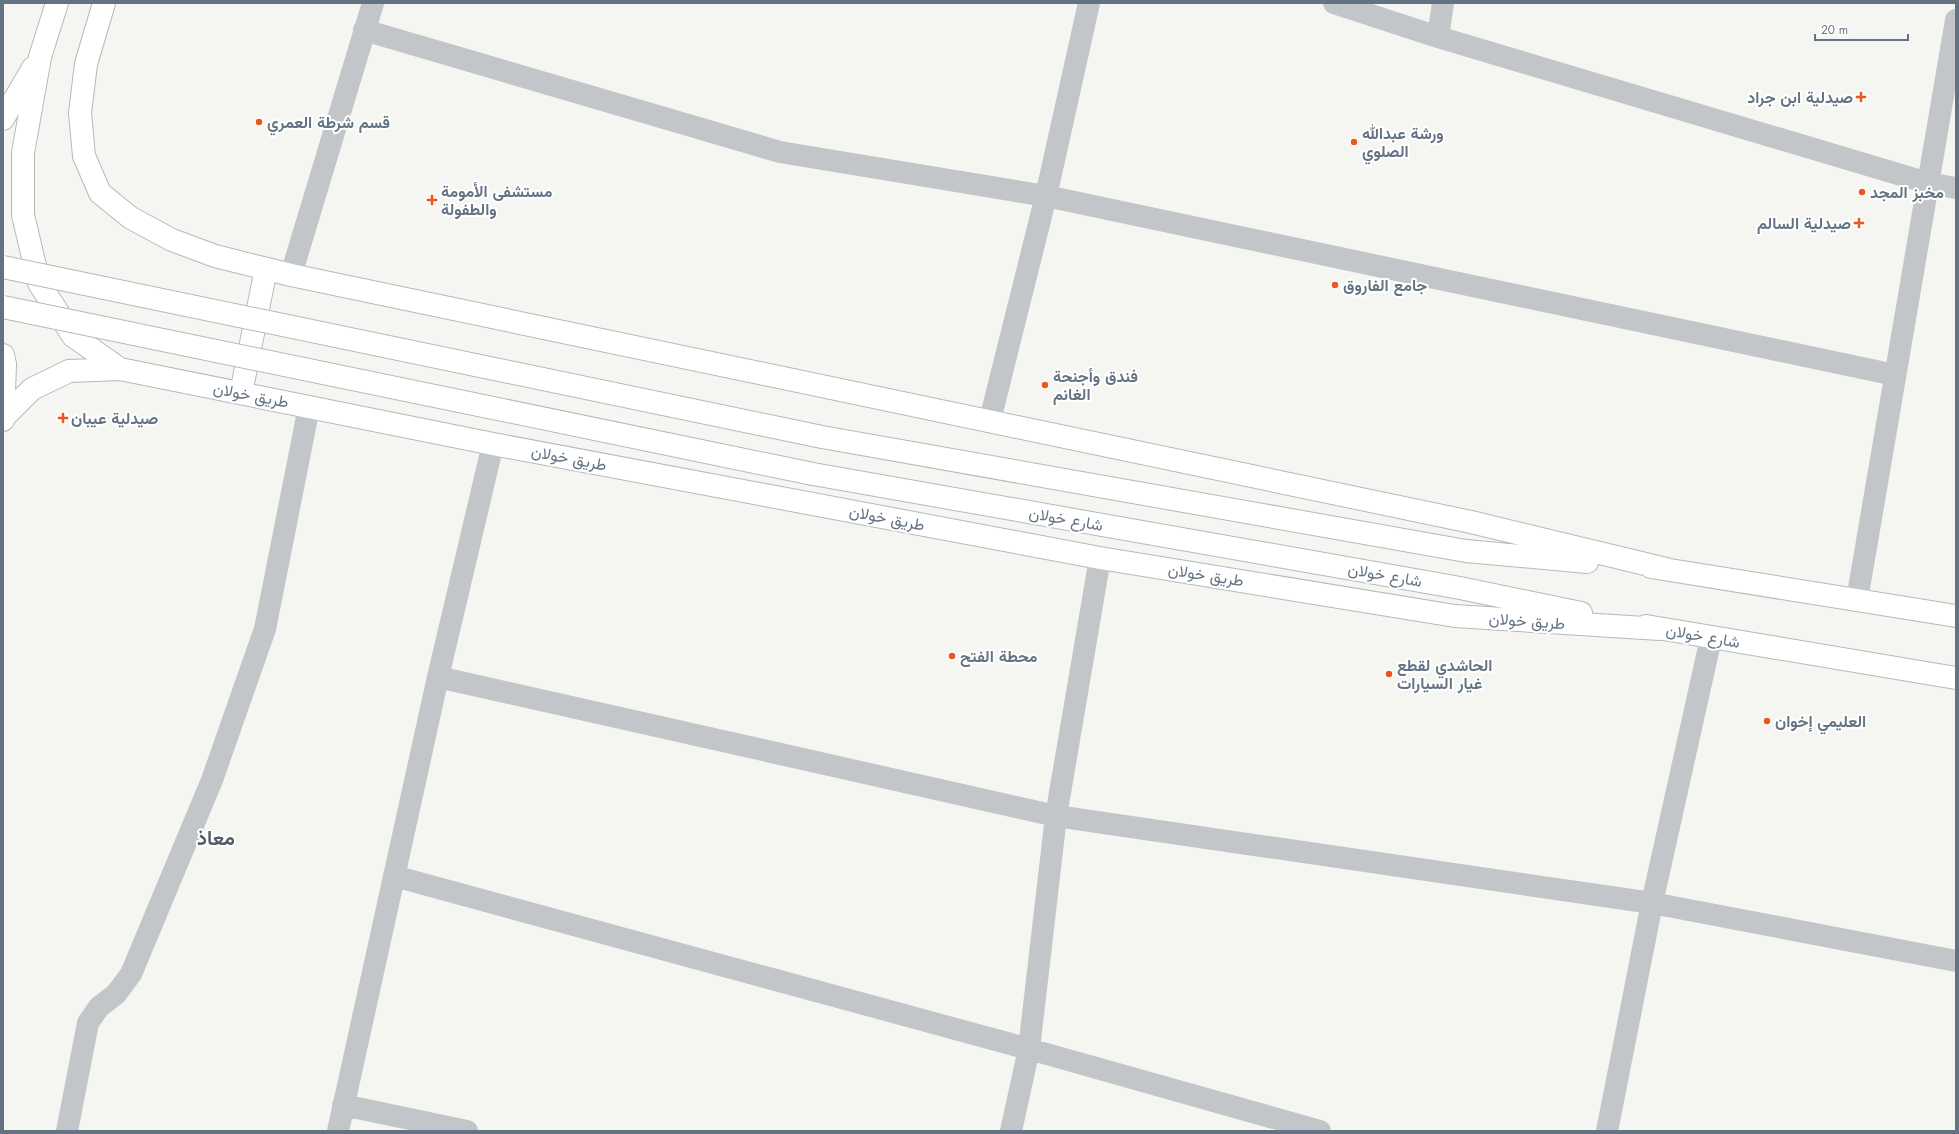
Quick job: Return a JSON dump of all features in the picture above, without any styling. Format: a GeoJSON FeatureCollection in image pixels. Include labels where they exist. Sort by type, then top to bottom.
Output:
{"type":"FeatureCollection","features":[{"type":"Feature","properties":{"kind":"main road"},"geometry":{"type":"LineString","coordinates":[[57,3],[40,57],[23,153],[23,215],[39,283],[74,336],[120,369]]}},
{"type":"Feature","properties":{"kind":"main road"},"geometry":{"type":"LineString","coordinates":[[104,3],[86,64],[80,113],[84,156],[100,193],[131,218],[172,240],[215,256],[291,275],[990,420],[1471,522],[1666,569]]}},
{"type":"Feature","properties":{"kind":"main road"},"geometry":{"type":"LineString","coordinates":[[3,119],[40,57]]}},
{"type":"Feature","properties":{"kind":"main road"},"geometry":{"type":"LineString","coordinates":[[3,267],[822,437],[1466,551],[1666,569],[1956,616]]}},
{"type":"Feature","properties":{"kind":"main road"},"geometry":{"type":"LineString","coordinates":[[241,393],[266,269]]}},
{"type":"Feature","properties":{"kind":"main road","name":"طريق خولان"},"geometry":{"type":"LineString","coordinates":[[3,307],[813,474]]}},
{"type":"Feature","properties":{"kind":"main road"},"geometry":{"type":"LineString","coordinates":[[3,355],[5,364],[3,419]]}},
{"type":"Feature","properties":{"kind":"main road"},"geometry":{"type":"LineString","coordinates":[[3,419],[32,389],[69,371],[120,369]]}},
{"type":"Feature","properties":{"kind":"main road","name":"طريق خولان"},"geometry":{"type":"LineString","coordinates":[[120,369],[493,444],[1100,558],[1455,616],[1660,629]]}},
{"type":"Feature","properties":{"kind":"main road","name":"شارع خولان"},"geometry":{"type":"LineString","coordinates":[[813,474],[1460,588],[1660,629],[1956,678]]}},
{"type":"Feature","properties":{"kind":"street"},"geometry":{"type":"LineString","coordinates":[[291,275],[373,3]]}},
{"type":"Feature","properties":{"kind":"street"},"geometry":{"type":"LineString","coordinates":[[990,420],[1046,196],[1089,3]]}},
{"type":"Feature","properties":{"kind":"street"},"geometry":{"type":"LineString","coordinates":[[1334,3],[1438,37],[1928,183],[1956,188]]}},
{"type":"Feature","properties":{"kind":"street"},"geometry":{"type":"LineString","coordinates":[[1438,37],[1443,3]]}},
{"type":"Feature","properties":{"kind":"street"},"geometry":{"type":"LineString","coordinates":[[1857,600],[1956,20]]}},
{"type":"Feature","properties":{"kind":"street"},"geometry":{"type":"LineString","coordinates":[[364,30],[780,152],[1046,196],[1895,375]]}},
{"type":"Feature","properties":{"kind":"street"},"geometry":{"type":"LineString","coordinates":[[67,1131],[88,1023],[99,1007],[116,994],[131,974],[212,780],[265,629],[309,407]]}},
{"type":"Feature","properties":{"kind":"street"},"geometry":{"type":"LineString","coordinates":[[338,1131],[438,677],[493,444]]}},
{"type":"Feature","properties":{"kind":"street"},"geometry":{"type":"LineString","coordinates":[[1011,1131],[1029,1049],[1056,816],[1100,558]]}},
{"type":"Feature","properties":{"kind":"street"},"geometry":{"type":"LineString","coordinates":[[1607,1131],[1652,903],[1711,638]]}},
{"type":"Feature","properties":{"kind":"street"},"geometry":{"type":"LineString","coordinates":[[438,677],[1056,816],[1652,903],[1956,961]]}},
{"type":"Feature","properties":{"kind":"street"},"geometry":{"type":"LineString","coordinates":[[394,876],[1029,1049],[1320,1131]]}},
{"type":"Feature","properties":{"kind":"street"},"geometry":{"type":"LineString","coordinates":[[343,1105],[467,1131]]}},
{"type":"Feature","properties":{"kind":"place","name":"صيدلية ابن جراد"},"geometry":{"type":"Point","coordinates":[1861,97]}},
{"type":"Feature","properties":{"kind":"place","name":"قسم شرطة العمري"},"geometry":{"type":"Point","coordinates":[259,122]}},
{"type":"Feature","properties":{"kind":"place","name":"ورشة عبدالله الصلوي"},"geometry":{"type":"Point","coordinates":[1354,142]}},
{"type":"Feature","properties":{"kind":"place","name":"مخبز المجد"},"geometry":{"type":"Point","coordinates":[1862,192]}},
{"type":"Feature","properties":{"kind":"place","name":"مستشفى الأمومة والطفولة"},"geometry":{"type":"Point","coordinates":[432,200]}},
{"type":"Feature","properties":{"kind":"place","name":"صيدلية السالم"},"geometry":{"type":"Point","coordinates":[1859,223]}},
{"type":"Feature","properties":{"kind":"place","name":"جامع الفاروق"},"geometry":{"type":"Point","coordinates":[1335,285]}},
{"type":"Feature","properties":{"kind":"place","name":"فندق وأجنحة الغانم"},"geometry":{"type":"Point","coordinates":[1045,385]}},
{"type":"Feature","properties":{"kind":"place","name":"صيدلية عيبان"},"geometry":{"type":"Point","coordinates":[63,418]}},
{"type":"Feature","properties":{"kind":"place","name":"محطة الفتح"},"geometry":{"type":"Point","coordinates":[952,656]}},
{"type":"Feature","properties":{"kind":"place","name":"الحاشدي لقطع غيار السيارات"},"geometry":{"type":"Point","coordinates":[1389,674]}},
{"type":"Feature","properties":{"kind":"place","name":"العليمي إخوان"},"geometry":{"type":"Point","coordinates":[1767,721]}},
{"type":"Feature","properties":{"kind":"district","name":"معاذ"},"geometry":{"type":"Point","coordinates":[216,838]}}]}
